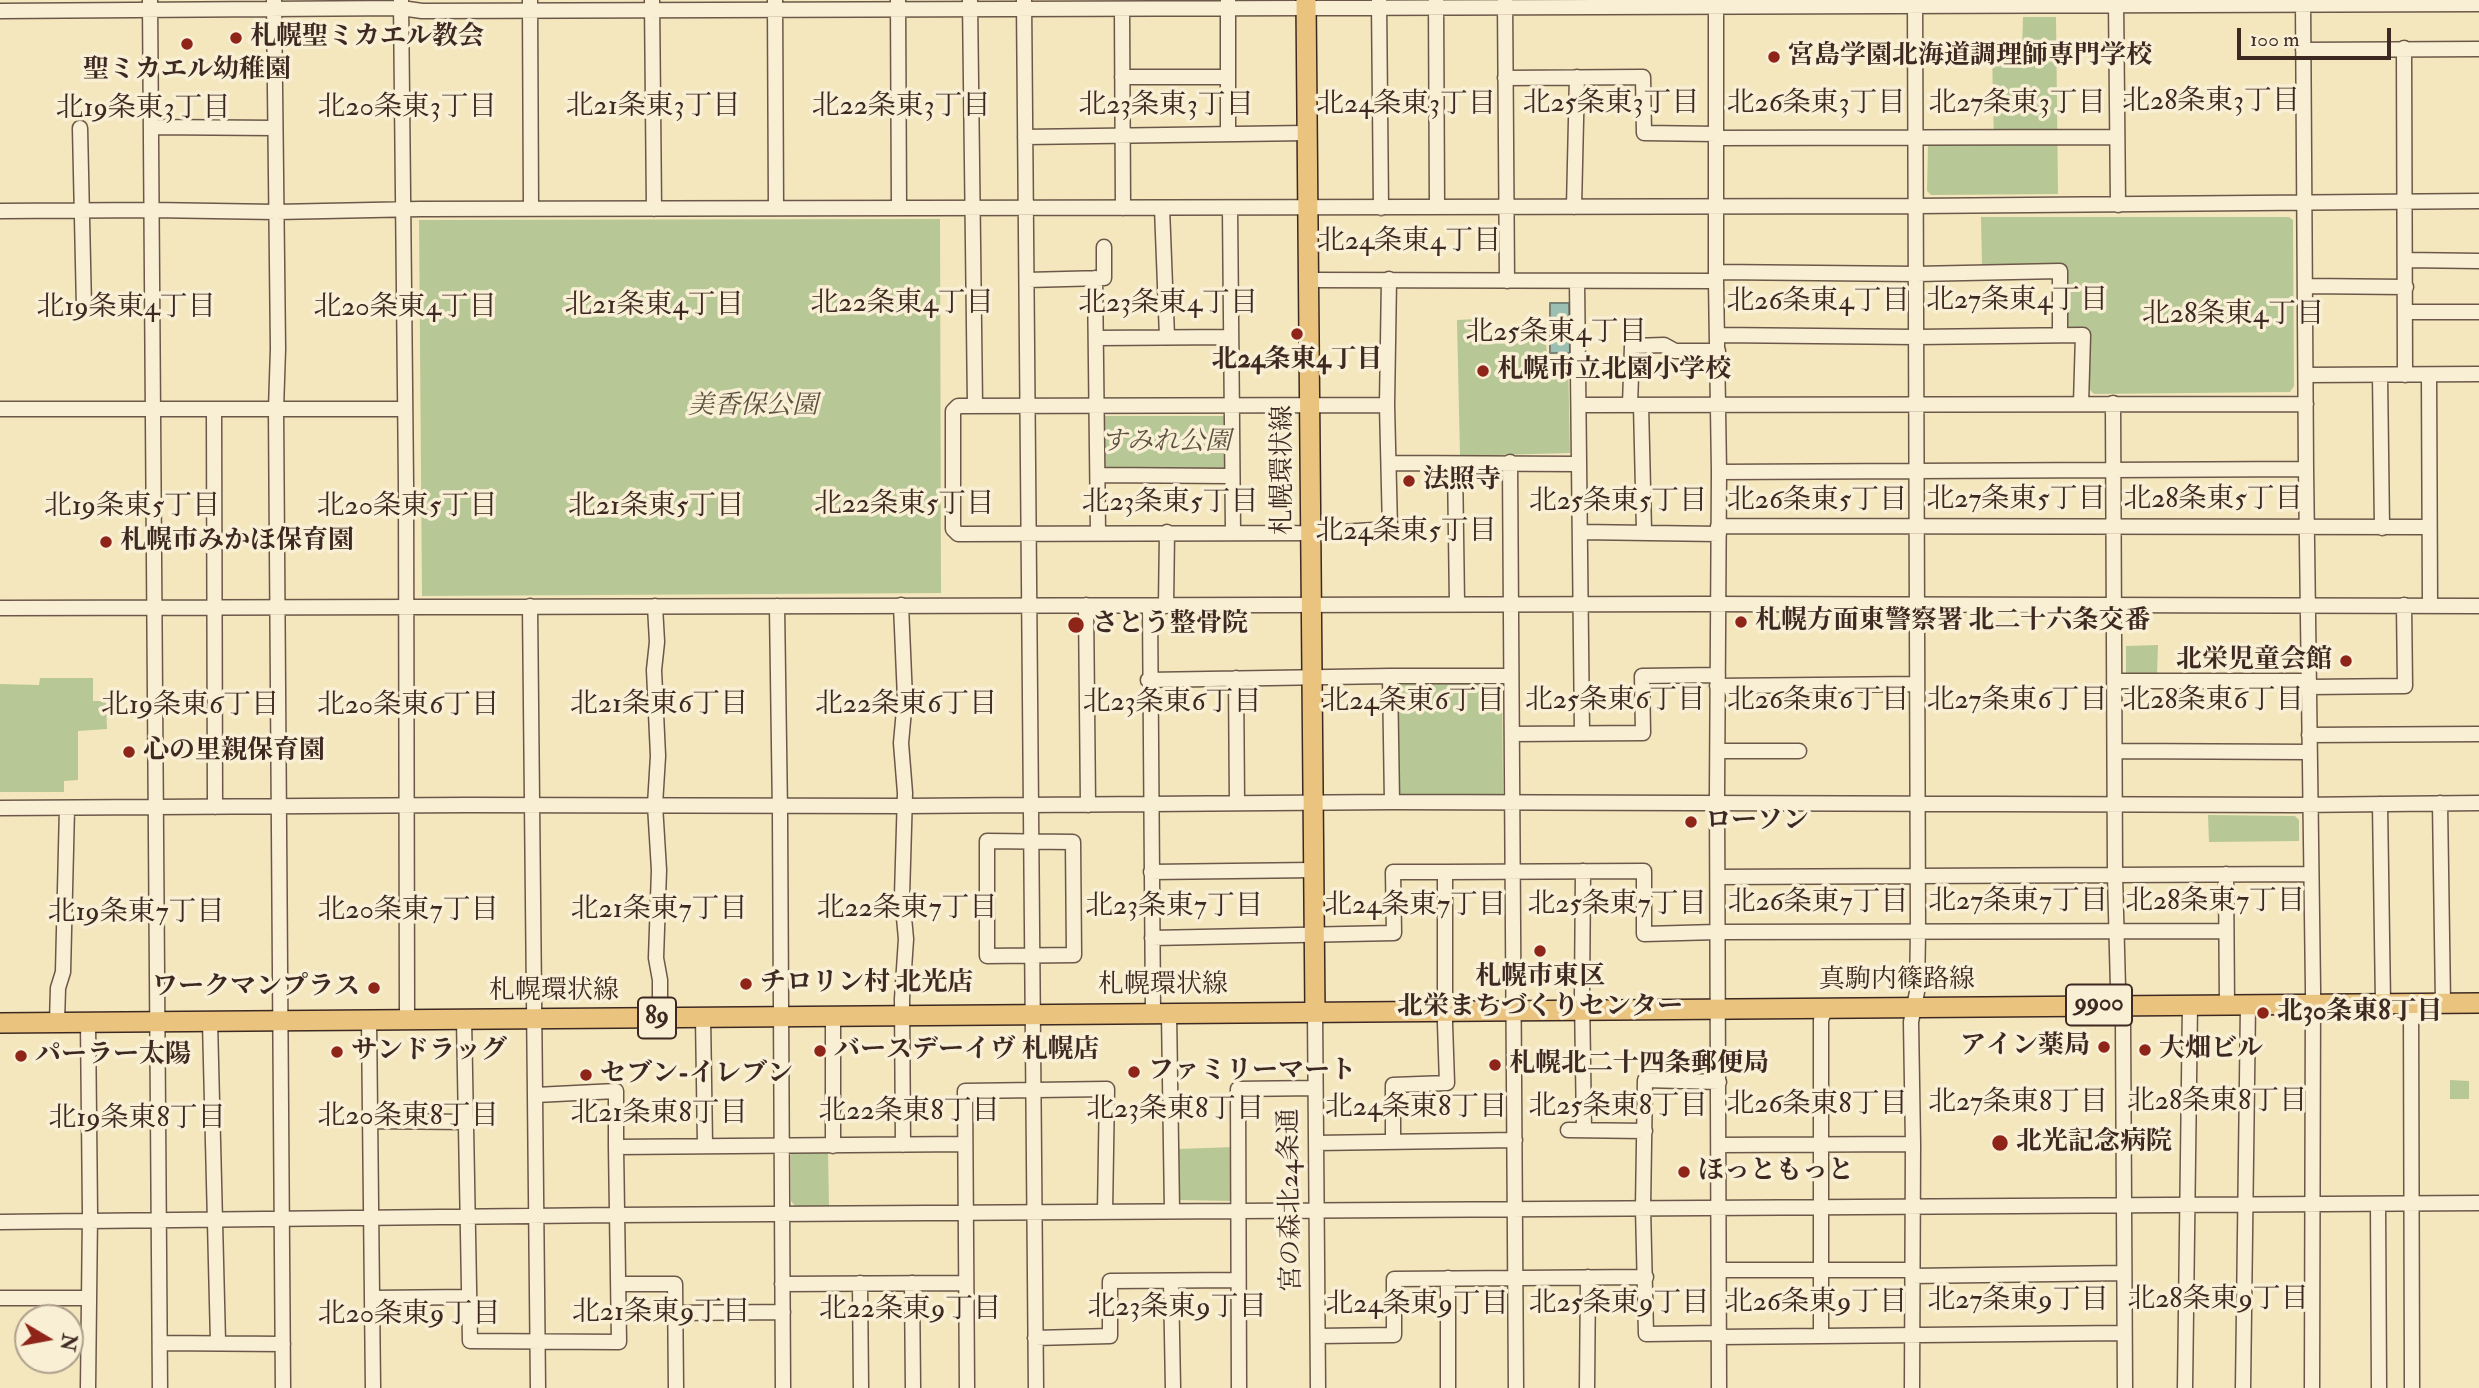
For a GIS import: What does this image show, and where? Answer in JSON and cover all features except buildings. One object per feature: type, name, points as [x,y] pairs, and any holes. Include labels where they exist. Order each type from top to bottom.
[{"type":"main road","name":"札幌環状線","points":[[0,1023],[1315,1012],[1306,4]]},
{"type":"main road","name":"真駒内篠路線","points":[[1315,1012],[2479,1003]]},
{"type":"street","points":[[0,11],[151,5],[401,4],[422,11],[530,5],[775,4],[1091,4],[1122,9],[1228,4],[2450,1],[2479,4]]},
{"type":"street","points":[[2116,2],[2118,205]]},
{"type":"street","points":[[2303,2],[2312,1005],[2312,1388]]},
{"type":"street","points":[[1716,3],[1719,1388]]},
{"type":"street","points":[[1912,1388],[1911,1022],[1917,992],[1918,931],[1915,3]]},
{"type":"street","points":[[401,4],[406,483],[407,1020]]},
{"type":"street","points":[[775,4],[776,208]]},
{"type":"street","points":[[1228,4],[1228,134]]},
{"type":"street","points":[[1379,4],[1381,208]]},
{"type":"street","points":[[1436,4],[1437,207]]},
{"type":"street","points":[[1505,4],[1507,281]]},
{"type":"street","points":[[151,5],[160,1388]]},
{"type":"street","points":[[274,5],[283,1388]]},
{"type":"street","points":[[530,5],[531,209]]},
{"type":"street","points":[[652,5],[654,209]]},
{"type":"street","points":[[898,5],[899,208]]},
{"type":"street","points":[[970,5],[975,405]]},
{"type":"street","points":[[1024,5],[1036,1388]]},
{"type":"street","points":[[1122,9],[1123,208]]},
{"type":"street","points":[[2404,48],[2405,375]]},
{"type":"street","points":[[2303,50],[2479,49]]},
{"type":"street","points":[[1122,77],[1228,77]]},
{"type":"street","points":[[1574,207],[1577,77]]},
{"type":"street","points":[[1505,78],[1643,77],[1644,133],[1915,138],[2117,137]]},
{"type":"street","points":[[152,127],[275,128]]},
{"type":"street","points":[[80,128],[84,308]]},
{"type":"street","points":[[1025,137],[1307,133]]},
{"type":"street","points":[[0,211],[1916,206],[2479,201]]},
{"type":"street","points":[[1162,208],[1167,337]]},
{"type":"street","points":[[1230,208],[1233,532]]},
{"type":"street","points":[[1027,280],[1104,278],[1104,247]]},
{"type":"street","points":[[2406,260],[2479,261]]},
{"type":"street","points":[[1308,280],[1577,281],[2060,271],[2060,334]]},
{"type":"street","points":[[1096,278],[1098,533]]},
{"type":"street","points":[[1387,405],[958,406],[953,411],[953,529],[958,534],[1311,533],[1390,529],[1387,405],[1389,279]]},
{"type":"street","points":[[1577,281],[1582,733]]},
{"type":"street","points":[[2306,286],[2406,287]]},
{"type":"street","points":[[2406,312],[2479,312]]},
{"type":"street","points":[[1718,335],[2083,335],[2081,404]]},
{"type":"street","points":[[1096,338],[1231,337]]},
{"type":"street","points":[[1644,531],[1632,346],[1664,345],[1675,351],[1718,351]]},
{"type":"street","points":[[2306,375],[2479,374]]},
{"type":"street","points":[[2380,375],[2382,528]]},
{"type":"street","points":[[2429,375],[2430,605]]},
{"type":"street","points":[[2113,403],[2115,875],[2118,988],[2121,1005],[2125,1388]]},
{"type":"street","points":[[1579,405],[2305,404]]},
{"type":"street","points":[[214,409],[215,807]]},
{"type":"street","points":[[0,410],[404,409]]},
{"type":"street","points":[[1510,462],[1516,1388]]},
{"type":"street","points":[[1390,463],[1578,464]]},
{"type":"street","points":[[1455,464],[1457,604]]},
{"type":"street","points":[[1719,471],[2306,470]]},
{"type":"street","points":[[1098,475],[1232,475]]},
{"type":"street","points":[[1580,532],[2428,527]]},
{"type":"street","points":[[1166,606],[1167,532]]},
{"type":"street","points":[[0,608],[1457,604],[2479,606]]},
{"type":"street","points":[[901,605],[905,699],[901,743],[905,806],[901,862],[906,939],[903,1144]]},
{"type":"street","points":[[1086,605],[1088,805]]},
{"type":"street","points":[[2115,681],[2405,686],[2404,605]]},
{"type":"street","points":[[530,606],[538,1388]]},
{"type":"street","points":[[655,606],[657,642],[654,670],[658,755],[654,805],[659,870],[656,958],[660,1017]]},
{"type":"street","points":[[777,606],[783,1388]]},
{"type":"street","points":[[1150,606],[1152,937],[1161,1013],[1172,1211]]},
{"type":"street","points":[[1149,680],[1511,676]]},
{"type":"street","points":[[1512,734],[1643,733],[1642,676],[1917,684]]},
{"type":"street","points":[[1390,677],[1392,802]]},
{"type":"street","points":[[1236,678],[1237,803]]},
{"type":"street","points":[[2309,736],[2479,734]]},
{"type":"street","points":[[1718,751],[1798,751]]},
{"type":"street","points":[[2115,751],[2309,752]]},
{"type":"street","points":[[0,808],[1392,802],[2479,803]]},
{"type":"street","points":[[2440,803],[2442,1003]]},
{"type":"street","points":[[2380,804],[2383,1003]]},
{"type":"street","points":[[57,1022],[58,988],[63,972],[67,807]]},
{"type":"street","points":[[987,841],[1073,842],[1074,955],[1033,956],[987,956],[987,841]]},
{"type":"street","points":[[1151,872],[1314,870]]},
{"type":"street","points":[[1583,871],[1584,1130]]},
{"type":"street","points":[[1152,937],[1394,933],[1393,872],[1644,871],[1644,934],[2226,931]]},
{"type":"street","points":[[1393,1140],[1393,1085],[1447,1083],[1445,872]]},
{"type":"street","points":[[2226,874],[2227,1005]]},
{"type":"street","points":[[1718,877],[2311,874]]},
{"type":"street","points":[[2411,1003],[2412,1388]]},
{"type":"street","points":[[2185,1388],[2190,1004]]},
{"type":"street","points":[[2243,1388],[2248,1005]]},
{"type":"street","points":[[1821,1335],[1821,1020],[1826,1007]]},
{"type":"street","name":"宮の森北24条通","points":[[1315,1012],[1318,1388]]},
{"type":"street","points":[[833,1016],[833,1146]]},
{"type":"street","points":[[703,1017],[705,1145]]},
{"type":"street","points":[[464,1019],[470,1341],[619,1342],[616,1091],[536,1095]]},
{"type":"street","points":[[369,1020],[373,1388]]},
{"type":"street","points":[[210,1021],[218,1342]]},
{"type":"street","points":[[88,1023],[88,1388]]},
{"type":"street","points":[[1719,1082],[1645,1080],[1643,1208],[1646,1334],[2124,1333]]},
{"type":"street","points":[[1239,1388],[1238,1089],[1315,1088]]},
{"type":"street","points":[[967,1388],[965,1091],[1107,1089],[1105,1212]]},
{"type":"street","points":[[370,1121],[467,1122]]},
{"type":"street","points":[[1568,1130],[1646,1131]]},
{"type":"street","points":[[1316,1143],[1515,1140]]},
{"type":"street","points":[[616,1147],[965,1144]]},
{"type":"street","points":[[1718,1145],[1913,1144]]},
{"type":"street","points":[[0,1222],[617,1215],[2479,1203]]},
{"type":"street","points":[[2378,1204],[2379,1388]]},
{"type":"street","points":[[1720,1270],[2124,1273]]},
{"type":"street","points":[[1587,1388],[1588,1276]]},
{"type":"street","points":[[1318,1336],[1394,1335],[1394,1279],[1646,1277]]},
{"type":"street","points":[[1448,1278],[1448,1388]]},
{"type":"street","points":[[1035,1338],[1110,1336],[1110,1281],[1237,1280]]},
{"type":"street","points":[[1171,1282],[1173,1388]]},
{"type":"street","points":[[618,1284],[675,1283],[676,1388]]},
{"type":"street","points":[[860,1283],[861,1388]]},
{"type":"street","points":[[912,1283],[913,1388]]},
{"type":"street","points":[[782,1284],[966,1283]]},
{"type":"street","points":[[373,1298],[469,1297]]},
{"type":"street","points":[[0,1298],[89,1298]]},
{"type":"street","points":[[676,1313],[783,1312]]},
{"type":"street","points":[[160,1343],[283,1344]]},
{"type":"green space","points":[[2023,17],[2056,17],[2058,194],[1931,195],[1927,191],[1928,144],[1994,144],[1992,53],[2022,53]]},
{"type":"green space","points":[[1981,217],[2289,217],[2293,220],[2294,386],[2290,392],[2094,394],[2090,390],[2090,332],[2069,332],[2065,327],[2066,266],[1982,265]]},
{"type":"green space","name":"美香保公園","points":[[940,219],[941,593],[422,596],[419,220]]},
{"type":"green space","points":[[1476,319],[1476,342],[1546,341],[1547,359],[1568,359],[1570,453],[1460,456],[1457,320]]},
{"type":"green space","name":"すみれ公園","points":[[1104,416],[1227,416],[1225,468],[1106,470],[1103,467]]},
{"type":"green space","points":[[2158,645],[2157,675],[2126,675],[2126,646]]},
{"type":"green space","points":[[40,678],[93,678],[93,701],[106,701],[107,729],[78,731],[78,780],[64,781],[64,792],[0,792],[0,684],[39,685]]},
{"type":"green space","points":[[1394,680],[1502,680],[1503,795],[1401,795],[1394,789]]},
{"type":"green space","points":[[2208,815],[2295,816],[2299,820],[2299,841],[2209,842]]},
{"type":"green space","points":[[2450,1080],[2469,1081],[2469,1099],[2450,1099]]},
{"type":"green space","points":[[1235,1147],[1233,1201],[1177,1200],[1177,1149]]},
{"type":"green space","points":[[791,1149],[828,1149],[829,1206],[796,1207],[791,1201]]},
{"type":"water","points":[[1550,303],[1569,303],[1570,353],[1550,353]]},
{"type":"place","name":"札幌聖ミカエル教会","points":[[236,38]]},
{"type":"place","name":"聖ミカエル幼稚園","points":[[187,44]]},
{"type":"place","name":"宮島学園北海道調理師専門学校","points":[[1774,57]]},
{"type":"place","name":"北24条東4丁目","points":[[1297,334]]},
{"type":"place","name":"札幌市立北園小学校","points":[[1483,371]]},
{"type":"place","name":"法照寺","points":[[1409,481]]},
{"type":"place","name":"札幌市みかほ保育園","points":[[106,542]]},
{"type":"place","name":"札幌方面東警察署 北二十六条交番","points":[[1741,622]]},
{"type":"place","name":"さとう整骨院","points":[[1076,625]]},
{"type":"place","name":"北栄児童会館","points":[[2346,661]]},
{"type":"place","name":"心の里親保育園","points":[[129,752]]},
{"type":"place","name":"ローソン","points":[[1691,822]]},
{"type":"place","name":"札幌市東区 北栄まちづくりセンター","points":[[1540,951]]},
{"type":"place","name":"チロリン村 北光店","points":[[746,984]]},
{"type":"place","name":"ワークマンプラス","points":[[374,988]]},
{"type":"place","name":"北30条東8丁目","points":[[2263,1013]]},
{"type":"place","name":"アイン薬局","points":[[2104,1047]]},
{"type":"place","name":"大畑ビル","points":[[2145,1050]]},
{"type":"place","name":"バースデーイヴ 札幌店","points":[[820,1051]]},
{"type":"place","name":"サンドラッグ","points":[[337,1052]]},
{"type":"place","name":"パーラー太陽","points":[[21,1056]]},
{"type":"place","name":"札幌北二十四条郵便局","points":[[1495,1065]]},
{"type":"place","name":"ファミリーマート","points":[[1134,1072]]},
{"type":"place","name":"セブン-イレブン","points":[[586,1075]]},
{"type":"place","name":"北光記念病院","points":[[2000,1143]]},
{"type":"place","name":"ほっともっと","points":[[1684,1172]]},
{"type":"district","name":"北28条東3丁目","points":[[2211,103]]},
{"type":"district","name":"北25条東3丁目","points":[[1611,105]]},
{"type":"district","name":"北26条東3丁目","points":[[1816,105]]},
{"type":"district","name":"北27条東3丁目","points":[[2017,105]]},
{"type":"district","name":"北24条東3丁目","points":[[1406,106]]},
{"type":"district","name":"北23条東3丁目","points":[[1166,107]]},
{"type":"district","name":"北21条東3丁目","points":[[653,108]]},
{"type":"district","name":"北22条東3丁目","points":[[901,108]]},
{"type":"district","name":"北20条東3丁目","points":[[407,109]]},
{"type":"district","name":"北19条東3丁目","points":[[143,110]]},
{"type":"district","name":"北24条東4丁目","points":[[1409,243]]},
{"type":"district","name":"北27条東4丁目","points":[[2017,302]]},
{"type":"district","name":"北26条東4丁目","points":[[1818,303]]},
{"type":"district","name":"北22条東4丁目","points":[[902,305]]},
{"type":"district","name":"北23条東4丁目","points":[[1168,305]]},
{"type":"district","name":"北21条東4丁目","points":[[654,307]]},
{"type":"district","name":"北19条東4丁目","points":[[126,309]]},
{"type":"district","name":"北20条東4丁目","points":[[405,309]]},
{"type":"district","name":"北28条東4丁目","points":[[2233,316]]},
{"type":"district","name":"北25条東4丁目","points":[[1556,334]]},
{"type":"district","name":"北27条東5丁目","points":[[2016,501]]},
{"type":"district","name":"北28条東5丁目","points":[[2213,501]]},
{"type":"district","name":"北26条東5丁目","points":[[1817,502]]},
{"type":"district","name":"北25条東5丁目","points":[[1618,503]]},
{"type":"district","name":"北23条東5丁目","points":[[1170,504]]},
{"type":"district","name":"北22条東5丁目","points":[[904,506]]},
{"type":"district","name":"北19条東5丁目","points":[[132,508]]},
{"type":"district","name":"北20条東5丁目","points":[[407,508]]},
{"type":"district","name":"北21条東5丁目","points":[[656,508]]},
{"type":"district","name":"北24条東5丁目","points":[[1406,533]]},
{"type":"district","name":"北25条東6丁目","points":[[1615,702]]},
{"type":"district","name":"北26条東6丁目","points":[[1818,702]]},
{"type":"district","name":"北27条東6丁目","points":[[2017,702]]},
{"type":"district","name":"北28条東6丁目","points":[[2213,702]]},
{"type":"district","name":"北24条東6丁目","points":[[1413,703]]},
{"type":"district","name":"北23条東6丁目","points":[[1172,704]]},
{"type":"district","name":"北21条東6丁目","points":[[659,706]]},
{"type":"district","name":"北22条東6丁目","points":[[906,706]]},
{"type":"district","name":"北19条東6丁目","points":[[190,707]]},
{"type":"district","name":"北20条東6丁目","points":[[408,707]]},
{"type":"district","name":"北27条東7丁目","points":[[2018,903]]},
{"type":"district","name":"北28条東7丁目","points":[[2215,903]]},
{"type":"district","name":"北26条東7丁目","points":[[1818,904]]},
{"type":"district","name":"北25条東7丁目","points":[[1617,906]]},
{"type":"district","name":"北24条東7丁目","points":[[1415,907]]},
{"type":"district","name":"北23条東7丁目","points":[[1174,908]]},
{"type":"district","name":"北22条東7丁目","points":[[907,910]]},
{"type":"district","name":"北21条東7丁目","points":[[659,911]]},
{"type":"district","name":"北20条東7丁目","points":[[408,912]]},
{"type":"district","name":"北19条東7丁目","points":[[136,914]]},
{"type":"district","name":"北28条東8丁目","points":[[2217,1103]]},
{"type":"district","name":"北27条東8丁目","points":[[2018,1104]]},
{"type":"district","name":"北26条東8丁目","points":[[1817,1106]]},
{"type":"district","name":"北25条東8丁目","points":[[1618,1108]]},
{"type":"district","name":"北24条東8丁目","points":[[1416,1109]]},
{"type":"district","name":"北23条東8丁目","points":[[1175,1111]]},
{"type":"district","name":"北22条東8丁目","points":[[909,1113]]},
{"type":"district","name":"北21条東8丁目","points":[[659,1115]]},
{"type":"district","name":"北20条東8丁目","points":[[408,1118]]},
{"type":"district","name":"北19条東8丁目","points":[[137,1120]]},
{"type":"district","name":"北28条東9丁目","points":[[2218,1301]]},
{"type":"district","name":"北27条東9丁目","points":[[2018,1302]]},
{"type":"district","name":"北26条東9丁目","points":[[1816,1304]]},
{"type":"district","name":"北25条東9丁目","points":[[1619,1305]]},
{"type":"district","name":"北24条東9丁目","points":[[1417,1306]]},
{"type":"district","name":"北23条東9丁目","points":[[1177,1309]]},
{"type":"district","name":"北22条東9丁目","points":[[910,1311]]},
{"type":"district","name":"北21条東9丁目","points":[[661,1314]]},
{"type":"district","name":"北20条東9丁目","points":[[409,1316]]}]
